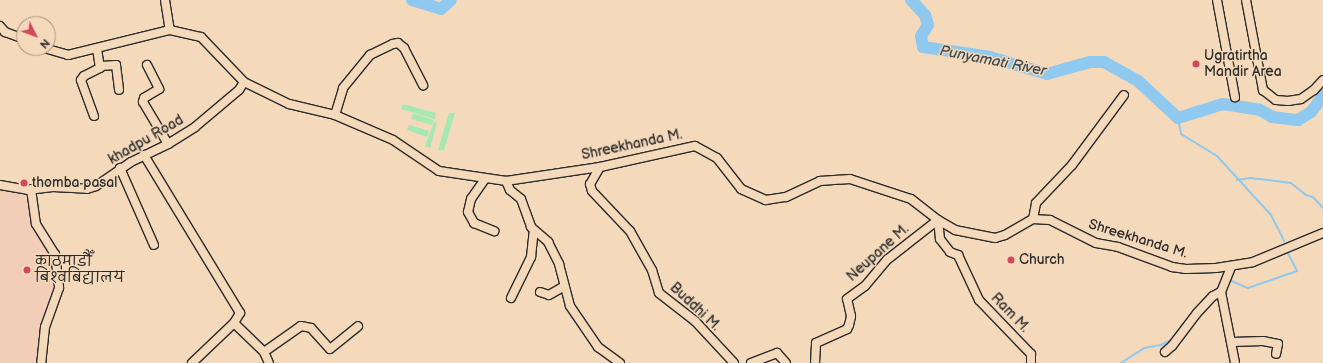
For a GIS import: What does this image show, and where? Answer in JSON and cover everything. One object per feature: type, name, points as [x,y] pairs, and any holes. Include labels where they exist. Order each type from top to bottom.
[{"type":"street","points":[[165,0],[170,30]]},
{"type":"street","points":[[1217,0],[1235,97]]},
{"type":"street","points":[[1246,0],[1263,90],[1276,100],[1288,101],[1301,98],[1314,90],[1323,80]]},
{"type":"street","points":[[0,26],[5,32],[16,36]]},
{"type":"street","points":[[56,52],[68,55],[170,30],[201,37],[244,82]]},
{"type":"street","points":[[336,116],[343,88],[370,55],[393,44],[398,43],[404,48],[423,85]]},
{"type":"street","points":[[94,116],[81,80],[84,76],[98,71],[101,66],[97,49]]},
{"type":"street","points":[[101,66],[116,65],[118,90]]},
{"type":"street","points":[[147,65],[159,89],[144,98],[143,102],[168,144]]},
{"type":"street","name":"Shreekhanda M.","points":[[244,82],[289,104],[336,116],[393,140],[439,171],[484,178],[506,181],[600,167],[695,146],[717,158],[741,189],[766,200],[786,197],[820,181],[850,179],[911,199],[938,220],[955,230],[995,238],[1005,235],[1033,219],[1050,220],[1096,243],[1118,247],[1172,267],[1186,269],[1230,268],[1253,262],[1323,233]]},
{"type":"street","name":"khadpu Road","points":[[0,185],[30,189],[87,189],[96,186],[120,168],[144,154],[168,144],[214,112],[244,82]]},
{"type":"street","points":[[1033,219],[1036,203],[1072,165],[1124,95]]},
{"type":"street","points":[[144,154],[174,207],[238,309],[239,318],[192,363]]},
{"type":"street","name":"Buddhi M.","points":[[600,167],[590,184],[592,191],[630,231],[652,270],[659,293],[694,321],[734,363]]},
{"type":"street","points":[[120,168],[154,246]]},
{"type":"street","points":[[484,178],[471,199],[468,212],[474,223],[494,231]]},
{"type":"street","points":[[506,181],[510,190],[521,199],[534,230],[548,242],[559,264],[563,287],[570,306],[591,338],[620,363]]},
{"type":"street","points":[[30,189],[36,224],[55,254],[60,288],[46,327],[41,363]]},
{"type":"street","name":"Neupane M.","points":[[815,363],[818,354],[816,343],[828,335],[847,329],[849,325],[851,316],[847,299],[865,286],[888,259],[938,220]]},
{"type":"street","name":"Ram M.","points":[[938,220],[940,239],[950,252],[958,255],[979,300],[1031,354],[1031,363]]},
{"type":"street","points":[[511,298],[531,257],[534,230]]},
{"type":"street","points":[[1165,352],[1197,313],[1222,289],[1230,268]]},
{"type":"street","points":[[540,292],[549,295],[563,287]]},
{"type":"street","points":[[1222,289],[1235,363]]},
{"type":"street","points":[[234,323],[264,352],[269,363]]},
{"type":"street","points":[[264,352],[307,325],[330,349],[358,326]]},
{"type":"street","points":[[1232,342],[1262,341],[1278,344],[1276,354]]},
{"type":"street","points":[[751,363],[776,353],[786,363]]},
{"type":"shaded area","name":"काठमाडौँ बिश्वबिद्यालय","points":[[0,188],[28,194],[32,224],[53,253],[57,287],[41,327],[37,363],[0,363]]},
{"type":"green space","points":[[403,104],[436,113],[435,119],[401,109]]},
{"type":"green space","points":[[413,113],[433,120],[432,125],[411,119]]},
{"type":"green space","points":[[449,113],[455,113],[444,150],[438,150]]},
{"type":"green space","points":[[434,122],[437,123],[430,148],[425,146]]},
{"type":"green space","points":[[409,125],[429,131],[427,137],[407,130]]},
{"type":"waterway","name":"Punyamati River","points":[[412,0],[441,9],[451,0]]},
{"type":"waterway","name":"Punyamati River","points":[[911,0],[925,15],[928,25],[921,36],[923,47],[990,57],[1047,74],[1090,62],[1104,62],[1138,81],[1178,118],[1223,104],[1260,110],[1272,117],[1298,120],[1311,112],[1323,96]]},
{"type":"waterway","points":[[1178,118],[1181,134],[1217,156],[1271,215],[1284,241]]},
{"type":"waterway","points":[[1237,180],[1251,178],[1291,183],[1306,195],[1313,197],[1323,208]]},
{"type":"waterway","points":[[1229,280],[1248,288],[1297,271],[1287,251]]},
{"type":"waterway","points":[[1214,292],[1222,283]]},
{"type":"waterway","points":[[1177,333],[1187,319]]},
{"type":"waterway","points":[[1121,363],[1144,348],[1161,345],[1173,339]]},
{"type":"place","name":"Ugratirtha Mandir Area","points":[[1196,64]]},
{"type":"place","name":"thomba pasal","points":[[24,183]]},
{"type":"place","name":"Church","points":[[1011,260]]},
{"type":"place","name":"काठमाडौँ बिश्वबिद्यालय","points":[[27,270]]}]
